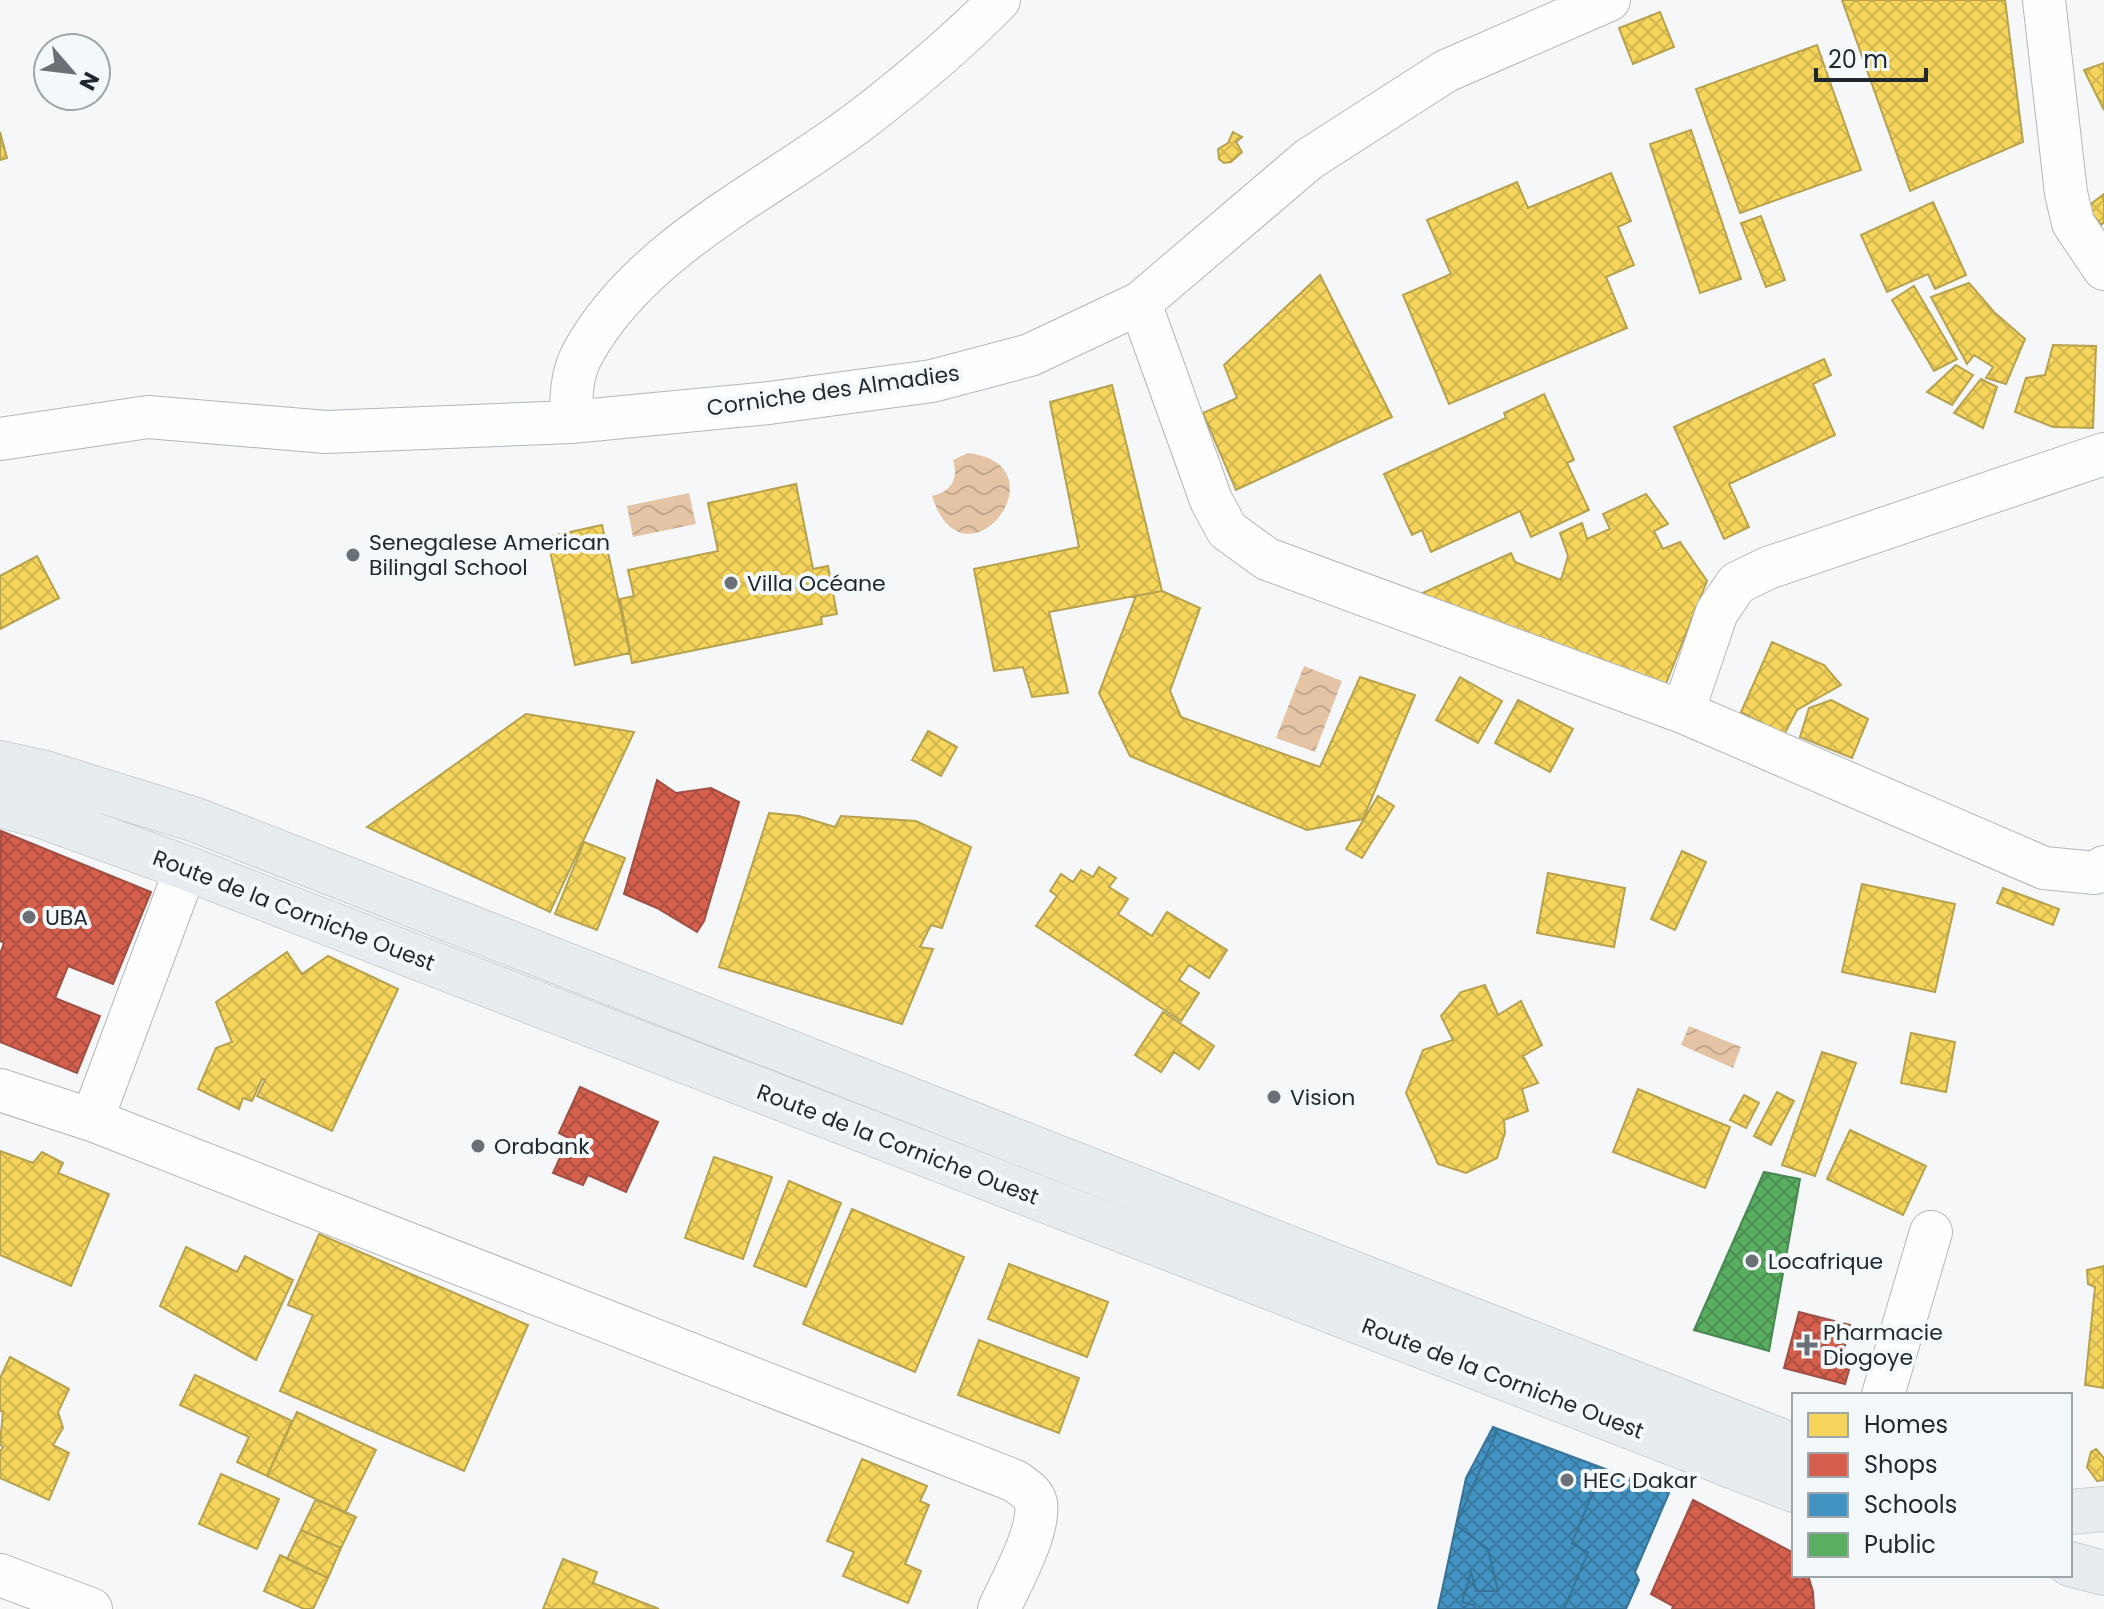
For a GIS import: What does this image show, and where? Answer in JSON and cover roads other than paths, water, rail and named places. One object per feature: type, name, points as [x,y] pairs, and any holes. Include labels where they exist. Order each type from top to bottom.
[{"type":"highway","name":"Route de la Corniche Ouest","points":[[0,763],[45,773],[196,820],[1792,1445]]},
{"type":"highway","name":"Route de la Corniche Ouest","points":[[0,805],[42,816],[186,868],[1792,1489]]},
{"type":"highway","points":[[2072,1512],[2104,1509]]},
{"type":"highway","points":[[2072,1565],[2104,1573]]},
{"type":"street","points":[[571,422],[572,383],[583,352],[614,308],[663,257],[862,120],[999,0]]},
{"type":"street","name":"Corniche des Almadies","points":[[0,439],[148,417],[326,432],[571,422],[769,403],[932,381],[1030,355],[1140,303],[1309,159],[1446,71],[1609,0]]},
{"type":"street","points":[[2044,0],[2066,193],[2073,223],[2104,269]]},
{"type":"street","points":[[1140,303],[1211,500],[1227,530],[1267,559],[1683,712],[2044,868],[2095,873],[2104,867]]},
{"type":"street","points":[[1683,712],[1717,612],[1737,583],[1768,568],[2104,454]]},
{"type":"street","points":[[92,1120],[186,868]]},
{"type":"street","points":[[0,1090],[92,1120],[1015,1481],[1029,1491],[1036,1502],[1033,1530],[999,1609]]},
{"type":"street","points":[[1884,1393],[1931,1232]]},
{"type":"street","points":[[0,1575],[91,1609]]},
{"type":"water","points":[[968,453],[996,462],[1009,479],[1009,499],[999,517],[984,530],[965,534],[947,524],[932,496],[949,488],[955,473],[953,460]]},
{"type":"water","points":[[689,493],[696,524],[633,537],[627,506]]},
{"type":"water","points":[[1304,666],[1342,681],[1315,752],[1276,738]]},
{"type":"water","points":[[1689,1026],[1741,1047],[1733,1068],[1681,1045]]},
{"type":"place","name":"Senegalese American Bilingal School","points":[[353,555]]},
{"type":"place","name":"Villa Océane","points":[[731,583]]},
{"type":"place","name":"UBA","points":[[29,917]]},
{"type":"place","name":"Vision","points":[[1274,1097]]},
{"type":"place","name":"Orabank","points":[[478,1146]]},
{"type":"place","name":"Locafrique","points":[[1752,1261]]},
{"type":"place","name":"Pharmacie Diogoye","points":[[1807,1345]]},
{"type":"place","name":"HEC Dakar","points":[[1567,1480]]}]
